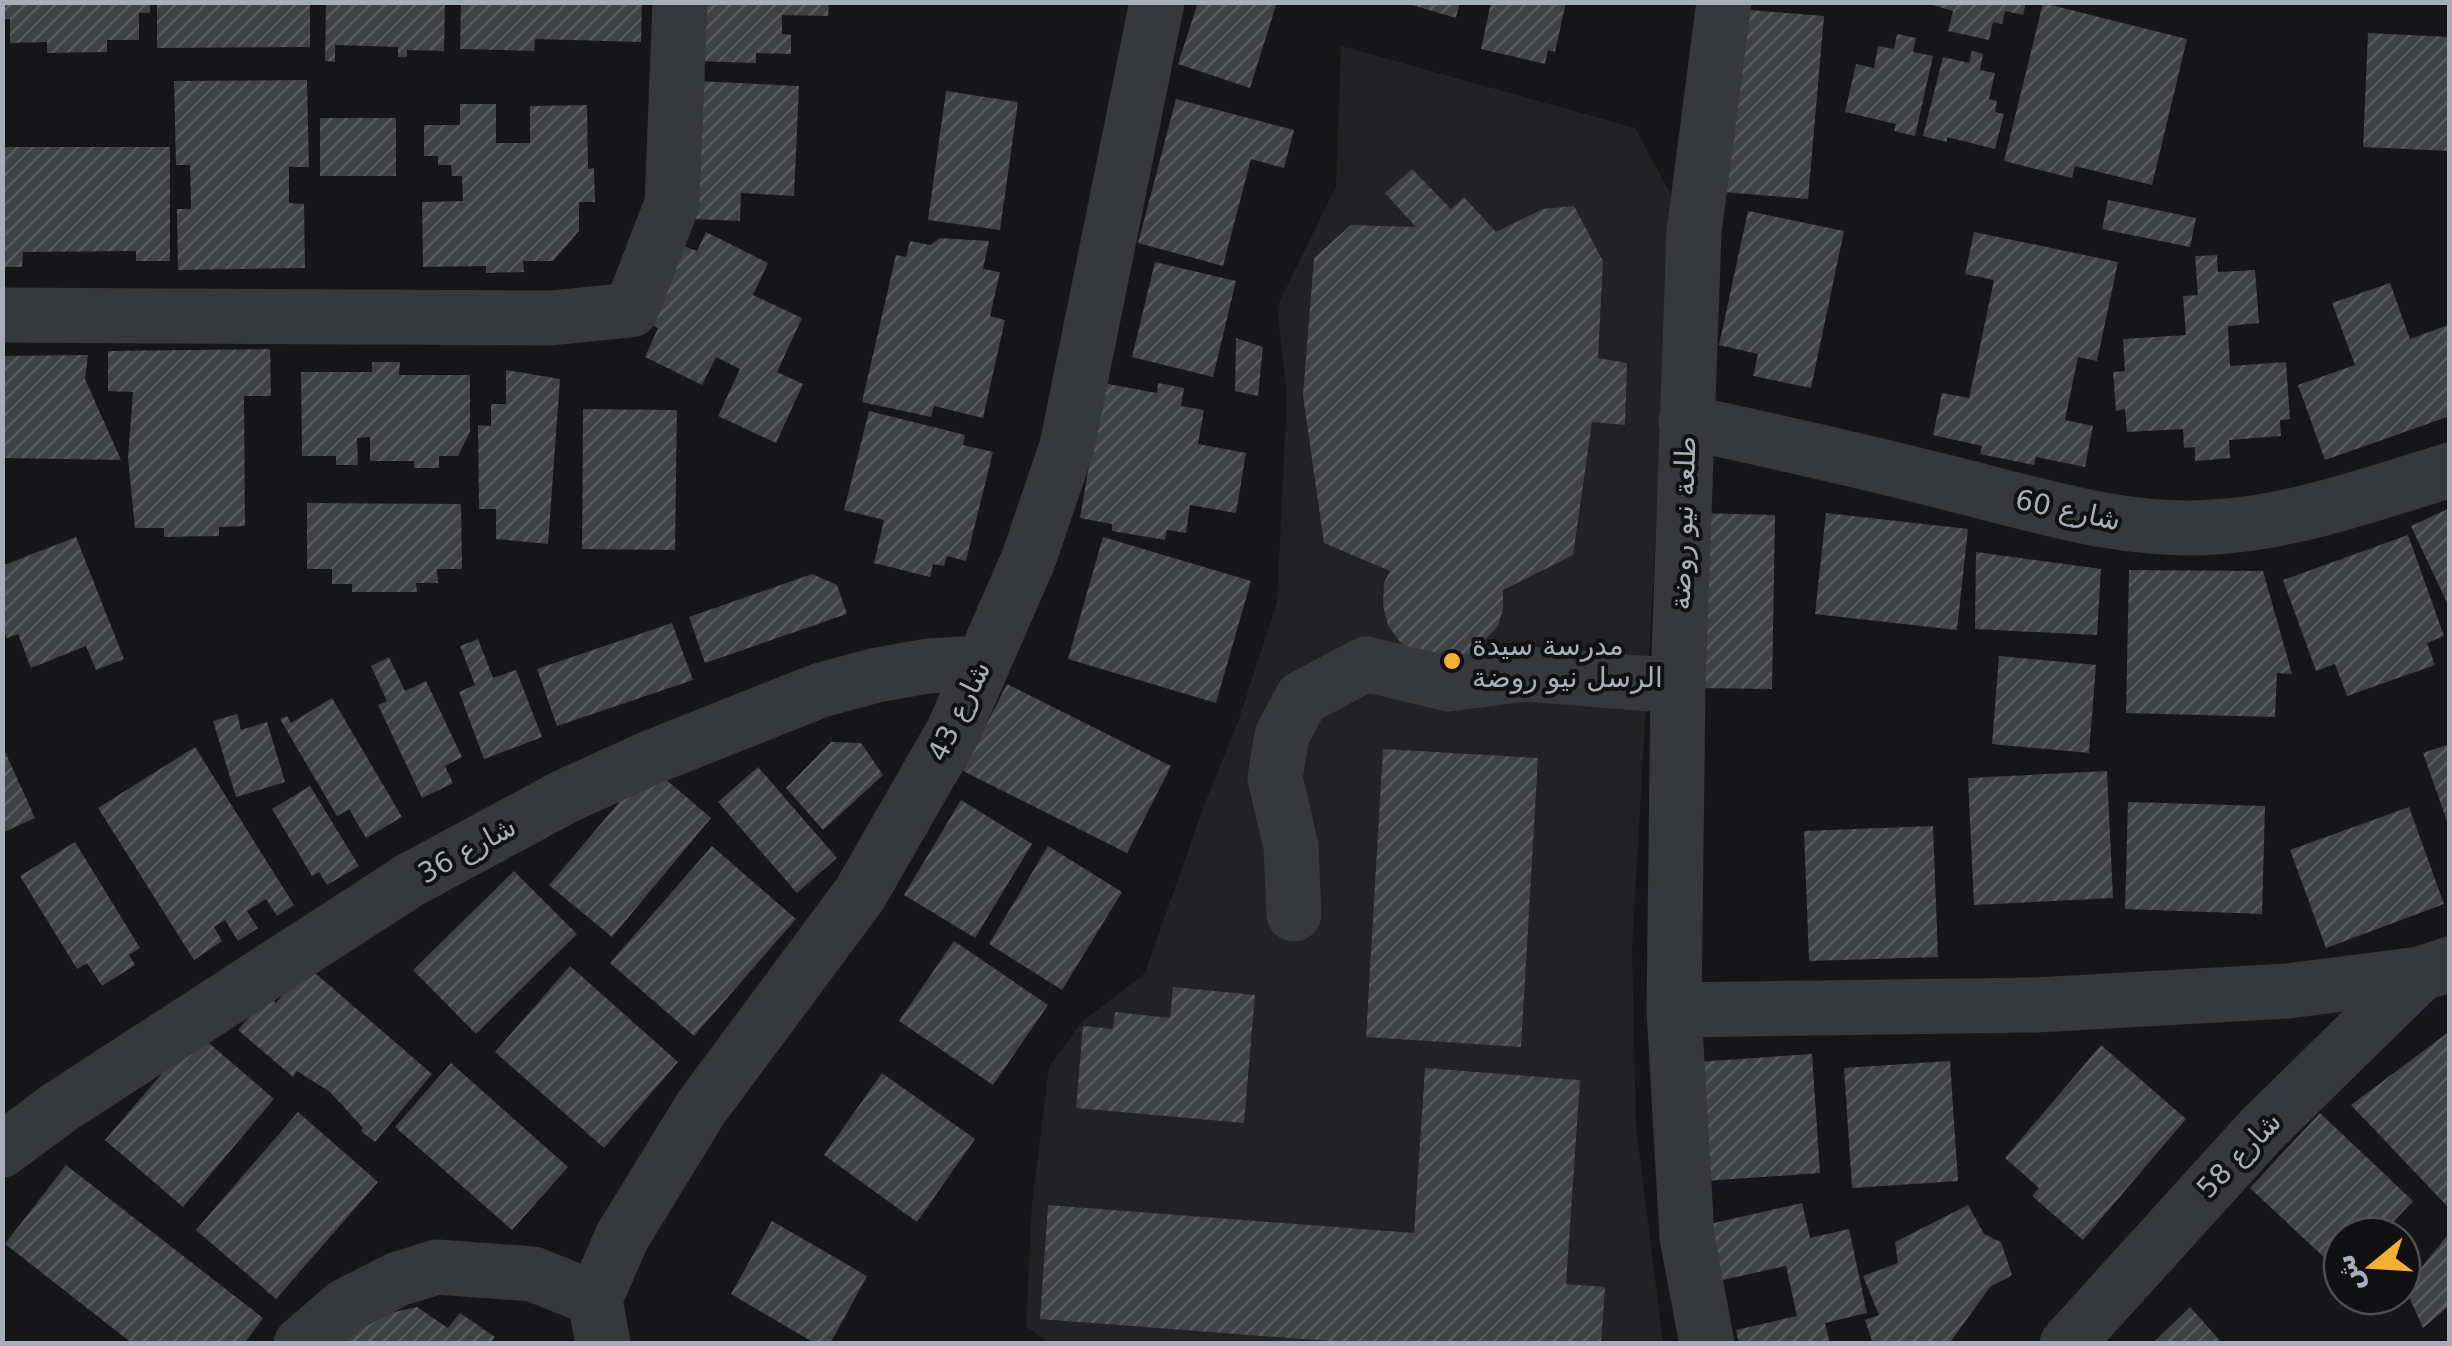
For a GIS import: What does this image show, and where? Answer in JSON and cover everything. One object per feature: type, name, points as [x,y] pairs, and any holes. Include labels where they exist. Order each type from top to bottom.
[{"type":"street","points":[[2,315],[551,318],[632,310],[672,204],[680,2]]},
{"type":"street","name":"شارع 43","points":[[600,1321],[622,1237],[701,1108],[860,894],[953,732],[1029,558],[1067,446],[1157,2]]},
{"type":"street","name":"طلعة نيو روضة","points":[[1706,1344],[1687,1237],[1674,1010],[1678,686],[1694,232],[1724,2]]},
{"type":"street","name":"شارع 60","points":[[1686,422],[2068,513],[2144,526],[2210,528],[2284,520],[2450,470]]},
{"type":"street","name":"شارع 36","points":[[2,1150],[60,1107],[410,880],[566,796],[820,690],[877,674],[982,663]]},
{"type":"street","points":[[1294,914],[1291,846],[1275,778],[1282,735],[1302,698],[1366,664],[1448,684],[1527,674],[1678,686]]},
{"type":"street","points":[[1674,1010],[2036,1005],[2288,991],[2435,969]]},
{"type":"street","name":"شارع 58","points":[[2066,1344],[2261,1130],[2435,969]]},
{"type":"street","points":[[301,1344],[346,1306],[398,1279],[437,1267],[533,1274],[600,1321]]},
{"type":"shaded area","name":"مدرسة سيدة الرسل نيو روضة","points":[[1341,46],[1635,128],[1675,202],[1632,948],[1636,1126],[1663,1343],[1050,1344],[1026,1326],[1032,1204],[1049,1067],[1081,1023],[1145,973],[1239,719],[1277,603],[1287,395],[1277,307],[1336,186]]},
{"type":"building","points":[[2,2],[150,2],[150,13],[139,13],[139,40],[107,40],[107,52],[47,53],[47,42],[10,43],[10,19],[2,20]]},
{"type":"building","points":[[157,2],[310,2],[310,47],[157,48]]},
{"type":"building","points":[[326,2],[445,2],[444,51],[407,50],[407,57],[398,57],[398,47],[335,45],[335,62],[325,61]]},
{"type":"building","points":[[461,2],[642,2],[641,42],[535,39],[534,51],[460,49]]},
{"type":"building","points":[[695,2],[829,2],[828,16],[782,15],[782,34],[791,35],[791,54],[756,53],[756,63],[693,61]]},
{"type":"building","points":[[1198,2],[1277,2],[1250,88],[1178,64]]},
{"type":"building","points":[[1402,2],[1460,2],[1456,18]]},
{"type":"building","points":[[1491,2],[1566,2],[1555,52],[1548,50],[1545,64],[1481,49]]},
{"type":"building","points":[[1922,2],[2026,2],[2023,15],[2005,11],[2002,24],[1993,22],[1989,40],[1948,31],[1953,11]]},
{"type":"building","points":[[2043,3],[2187,39],[2152,185],[2075,166],[2072,178],[2004,161]]},
{"type":"building","points":[[1738,9],[1824,16],[1808,199],[1723,192]]},
{"type":"building","points":[[2368,33],[2450,37],[2450,151],[2363,147]]},
{"type":"building","points":[[1897,34],[1916,38],[1913,52],[1933,56],[1915,136],[1894,131],[1896,124],[1845,112],[1856,64],[1874,68],[1878,46],[1894,49]]},
{"type":"building","points":[[1972,51],[1983,54],[1980,70],[1995,73],[1989,99],[1997,101],[1995,112],[2004,114],[1995,149],[1947,137],[1947,142],[1923,136],[1943,57],[1969,63]]},
{"type":"building","points":[[307,80],[309,167],[289,167],[289,203],[304,204],[305,268],[178,270],[177,209],[191,209],[190,165],[176,165],[174,81]]},
{"type":"building","points":[[699,81],[799,86],[794,196],[741,193],[740,221],[693,219]]},
{"type":"building","points":[[946,91],[1018,102],[1000,230],[928,220]]},
{"type":"building","points":[[1176,99],[1294,130],[1284,168],[1251,159],[1223,266],[1138,243]]},
{"type":"building","points":[[460,104],[496,104],[496,143],[530,143],[530,106],[587,105],[588,169],[594,168],[595,202],[579,202],[579,231],[553,261],[523,261],[524,272],[486,273],[486,266],[423,267],[422,202],[463,201],[462,176],[452,176],[451,165],[438,165],[438,156],[424,156],[424,125],[460,125]]},
{"type":"building","points":[[320,118],[396,118],[396,176],[320,176]]},
{"type":"building","points":[[2,147],[170,147],[170,261],[136,261],[136,251],[23,252],[22,267],[2,267]]},
{"type":"building","points":[[1412,169],[1451,209],[1464,197],[1496,232],[1543,209],[1574,206],[1603,261],[1598,358],[1627,363],[1625,425],[1592,422],[1573,555],[1503,590],[1498,626],[1473,653],[1456,659],[1417,655],[1400,642],[1388,625],[1383,605],[1384,583],[1390,571],[1324,543],[1303,396],[1314,258],[1351,225],[1416,227],[1385,193]]},
{"type":"building","points":[[2108,200],[2196,218],[2190,247],[2102,229]]},
{"type":"building","points":[[1748,211],[1844,231],[1811,388],[1753,376],[1758,354],[1719,345]]},
{"type":"building","points":[[706,232],[768,263],[753,295],[802,318],[777,372],[803,384],[776,443],[718,416],[740,369],[716,357],[702,385],[645,357],[658,328],[648,323],[684,246],[697,251]]},
{"type":"building","points":[[1974,232],[2118,262],[2097,361],[2078,357],[2065,420],[2093,426],[2085,467],[2036,457],[2034,465],[1980,454],[1982,446],[1933,435],[1942,393],[1969,398],[1994,280],[1965,274]]},
{"type":"building","points":[[940,238],[989,241],[983,269],[1000,272],[990,316],[1005,320],[983,418],[934,406],[931,417],[862,402],[896,255],[906,257],[910,241],[930,245]]},
{"type":"building","points":[[2217,255],[2218,272],[2255,270],[2259,323],[2228,326],[2230,366],[2286,362],[2290,419],[2280,420],[2281,436],[2229,440],[2230,458],[2195,461],[2195,447],[2184,448],[2183,429],[2127,432],[2125,409],[2116,411],[2113,372],[2125,371],[2123,339],[2186,335],[2183,296],[2198,295],[2195,256]]},
{"type":"building","points":[[1155,262],[1236,281],[1213,377],[1132,357]]},
{"type":"building","points":[[2390,283],[2410,339],[2448,325],[2450,416],[2325,460],[2298,385],[2355,365],[2332,303]]},
{"type":"building","points":[[1236,338],[1263,347],[1258,396],[1235,391]]},
{"type":"building","points":[[270,349],[271,396],[244,396],[245,526],[219,527],[219,536],[164,537],[164,528],[135,528],[128,458],[133,392],[108,391],[108,351]]},
{"type":"building","points":[[88,355],[85,379],[121,460],[2,458],[2,356]]},
{"type":"building","points":[[372,362],[400,362],[399,375],[470,375],[470,432],[458,456],[439,456],[439,468],[414,468],[414,461],[370,461],[370,437],[357,438],[358,465],[336,465],[336,456],[302,456],[301,372],[372,372]]},
{"type":"building","points":[[506,370],[560,379],[548,544],[496,539],[496,509],[479,509],[478,425],[491,426],[491,404],[506,404]]},
{"type":"building","points":[[1103,383],[1157,393],[1158,383],[1184,388],[1181,406],[1204,410],[1198,444],[1246,453],[1236,513],[1190,505],[1186,533],[1167,530],[1165,540],[1112,531],[1112,524],[1080,518]]},
{"type":"building","points":[[583,409],[677,410],[675,550],[582,549]]},
{"type":"building","points":[[869,411],[965,435],[963,445],[993,452],[966,561],[947,556],[944,566],[933,564],[930,577],[874,563],[884,520],[844,510]]},
{"type":"building","points":[[307,503],[461,504],[462,569],[437,569],[438,583],[416,583],[417,592],[352,592],[352,584],[332,584],[332,569],[307,569]]},
{"type":"building","points":[[2450,508],[2450,609],[2411,526]]},
{"type":"building","points":[[1698,513],[1775,515],[1772,689],[1694,688]]},
{"type":"building","points":[[1826,513],[1968,529],[1957,630],[1815,614]]},
{"type":"building","points":[[2408,535],[2444,636],[2427,643],[2435,665],[2347,696],[2335,664],[2316,671],[2283,580]]},
{"type":"building","points":[[76,537],[124,659],[96,670],[86,646],[31,668],[18,634],[7,638],[2,627],[2,566]]},
{"type":"building","points":[[1103,537],[1251,581],[1216,703],[1068,659]]},
{"type":"building","points":[[1976,552],[2101,569],[2097,635],[1975,629]]},
{"type":"building","points":[[2129,570],[2263,571],[2292,674],[2277,673],[2275,717],[2126,713]]},
{"type":"building","points":[[812,574],[837,585],[847,614],[705,663],[689,617]]},
{"type":"building","points":[[672,623],[693,680],[557,726],[537,669]]},
{"type":"building","points":[[478,639],[493,678],[516,670],[542,737],[484,759],[459,692],[475,685],[460,646]]},
{"type":"building","points":[[1999,656],[2096,665],[2089,753],[1992,744]]},
{"type":"building","points":[[389,657],[405,691],[426,681],[462,757],[445,766],[453,783],[422,798],[378,705],[387,701],[371,666]]},
{"type":"building","points":[[1007,684],[1171,766],[1127,853],[963,771]]},
{"type":"building","points":[[332,698],[402,817],[366,838],[349,809],[337,816],[280,719],[287,716],[291,723]]},
{"type":"building","points":[[237,714],[241,730],[267,722],[285,782],[236,797],[213,721]]},
{"type":"building","points":[[831,742],[861,743],[883,775],[823,830],[786,788]]},
{"type":"building","points":[[2450,744],[2450,827],[2449,827],[2423,753]]},
{"type":"building","points":[[2,745],[35,818],[2,833]]},
{"type":"building","points":[[195,747],[294,905],[277,916],[266,899],[247,911],[258,928],[238,941],[225,920],[214,927],[222,941],[194,960],[98,808]]},
{"type":"building","points":[[1383,749],[1538,758],[1521,1047],[1366,1037]]},
{"type":"building","points":[[650,766],[711,818],[612,937],[549,885]]},
{"type":"building","points":[[758,767],[837,858],[797,893],[718,802]]},
{"type":"building","points":[[2107,771],[2113,898],[1974,905],[1968,778]]},
{"type":"building","points":[[310,786],[359,866],[327,885],[319,872],[312,876],[272,809]]},
{"type":"building","points":[[961,800],[1032,844],[975,938],[904,895]]},
{"type":"building","points":[[2128,802],[2265,806],[2262,914],[2125,909]]},
{"type":"building","points":[[2409,807],[2444,904],[2326,948],[2290,850]]},
{"type":"building","points":[[1933,826],[1938,957],[1809,961],[1804,831]]},
{"type":"building","points":[[75,842],[140,948],[129,955],[135,965],[102,986],[87,963],[77,969],[20,876]]},
{"type":"building","points":[[712,846],[796,919],[694,1036],[610,963]]},
{"type":"building","points":[[1048,846],[1122,892],[1062,990],[989,944]]},
{"type":"building","points":[[514,871],[577,934],[476,1034],[413,970]]},
{"type":"building","points":[[954,941],[1048,1005],[993,1085],[899,1021]]},
{"type":"building","points":[[307,966],[432,1074],[375,1142],[361,1131],[363,1128],[330,1092],[297,1071],[293,1077],[238,1030],[267,996],[276,1003]]},
{"type":"building","points":[[570,966],[678,1062],[604,1148],[495,1052]]},
{"type":"building","points":[[1173,987],[1255,995],[1244,1123],[1076,1108],[1083,1026],[1113,1029],[1115,1012],[1170,1018]]},
{"type":"building","points":[[2450,1031],[2450,1203],[2447,1206],[2351,1105]]},
{"type":"building","points":[[197,1033],[274,1099],[183,1207],[105,1140]]},
{"type":"building","points":[[2101,1045],[2186,1119],[2083,1240],[2032,1196],[2039,1188],[2005,1158]]},
{"type":"building","points":[[1812,1054],[1820,1173],[1704,1181],[1696,1062]]},
{"type":"building","points":[[1950,1061],[1958,1181],[1852,1188],[1844,1068]]},
{"type":"building","points":[[451,1063],[568,1167],[512,1230],[395,1127]]},
{"type":"building","points":[[1425,1068],[1580,1080],[1566,1284],[1605,1287],[1601,1344],[1369,1344],[1040,1319],[1048,1205],[1414,1233]]},
{"type":"building","points":[[882,1073],[975,1139],[917,1222],[824,1155]]},
{"type":"building","points":[[298,1112],[378,1182],[276,1299],[196,1230]]},
{"type":"building","points":[[2320,1113],[2413,1201],[2399,1216],[2322,1216],[2322,1255],[2250,1188]]},
{"type":"building","points":[[66,1165],[263,1318],[244,1344],[133,1344],[5,1244]]},
{"type":"building","points":[[1802,1203],[1810,1238],[1849,1229],[1867,1313],[1825,1323],[1830,1344],[1739,1344],[1736,1330],[1797,1316],[1786,1266],[1718,1281],[1705,1225]]},
{"type":"building","points":[[1968,1205],[1984,1234],[2001,1242],[2012,1275],[1990,1287],[1949,1344],[1873,1344],[1865,1320],[1879,1315],[1863,1276],[1898,1263],[1895,1242]]},
{"type":"building","points":[[772,1221],[867,1276],[830,1344],[816,1344],[731,1294]]},
{"type":"building","points":[[2450,1232],[2450,1305],[2423,1328],[2418,1316],[2422,1316],[2422,1267]]},
{"type":"building","points":[[417,1307],[448,1328],[460,1313],[495,1337],[490,1344],[314,1344],[354,1321]]},
{"type":"building","points":[[2190,1307],[2223,1344],[2152,1344]]},
{"type":"place","name":"مدرسة سيدة الرسل نيو روضة","points":[[1452,661]]}]
